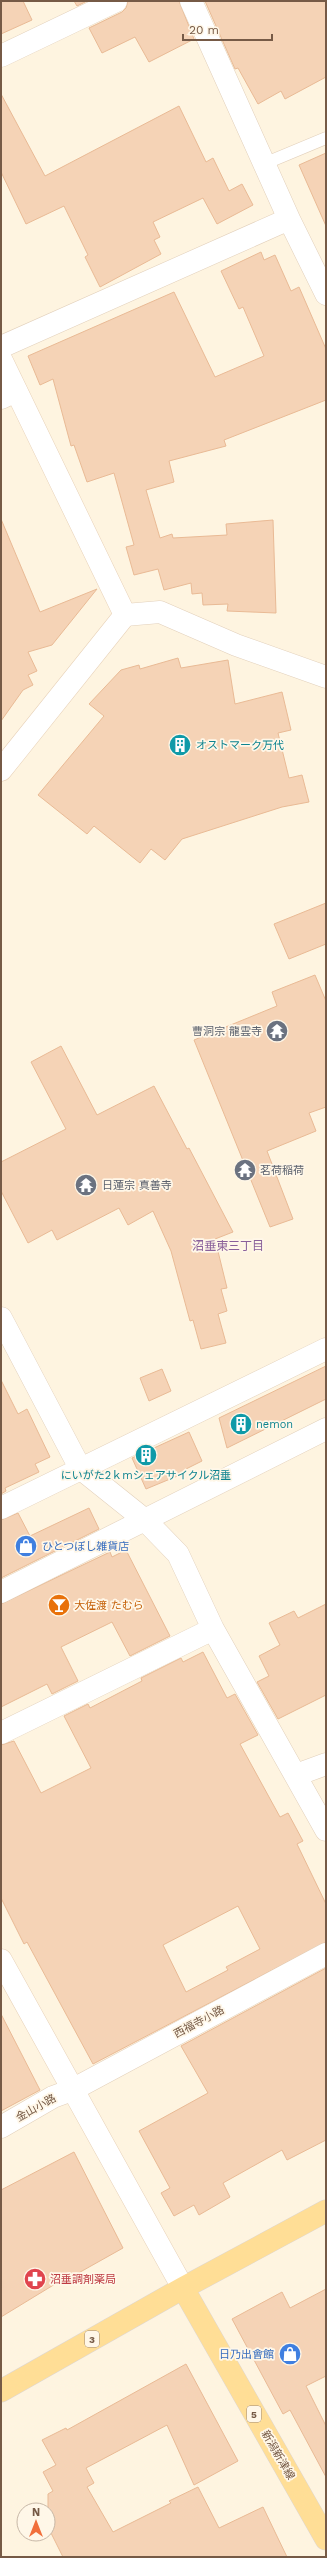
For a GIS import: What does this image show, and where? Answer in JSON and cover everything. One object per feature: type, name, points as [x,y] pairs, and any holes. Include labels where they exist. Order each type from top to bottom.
[{"type":"main road","name":"3","points":[[1,2391],[183,2288],[326,2211]]},
{"type":"main road","name":"新潟新津線","points":[[183,2288],[326,2539]]},
{"type":"street","points":[[191,1],[266,163],[289,219],[326,294]]},
{"type":"street","points":[[1,56],[106,3]]},
{"type":"street","points":[[1,347],[289,219]]},
{"type":"street","points":[[1,359],[9,394],[125,615]]},
{"type":"street","points":[[3,761],[125,615],[160,612],[236,645],[326,677]]},
{"type":"street","points":[[1,1318],[80,1468],[145,1520],[178,1554],[213,1629],[326,1830]]},
{"type":"street","points":[[1,1508],[80,1468],[326,1349]]},
{"type":"street","points":[[1,1592],[326,1429]]},
{"type":"street","points":[[1,1733],[213,1629]]},
{"type":"street","points":[[296,1775],[326,1764]]},
{"type":"street","name":"西福寺小路","points":[[72,2090],[326,1954]]},
{"type":"street","points":[[1,1960],[183,2288]]},
{"type":"street","name":"金山小路","points":[[1,2127],[54,2097],[72,2090]]},
{"type":"lane","points":[[266,163],[326,138]]},
{"type":"building","points":[[1,1],[23,1],[32,20],[1,34]]},
{"type":"building","points":[[74,1],[87,1],[77,6]]},
{"type":"building","points":[[128,1],[179,1],[194,39],[149,62],[135,37],[102,53],[89,28],[122,12],[126,8]]},
{"type":"building","points":[[205,1],[326,1],[326,77],[285,99],[281,91],[258,104],[238,68],[235,69]]},
{"type":"building","points":[[1,94],[45,176],[179,106],[206,162],[213,158],[229,191],[242,184],[253,205],[217,224],[203,198],[153,222],[160,237],[154,240],[161,254],[100,287],[85,257],[88,255],[64,206],[26,224],[1,172]]},
{"type":"building","points":[[326,153],[326,226],[299,165]]},
{"type":"building","points":[[261,252],[264,260],[275,255],[291,291],[299,287],[326,349],[326,400],[224,440],[226,446],[169,461],[174,482],[146,490],[160,538],[172,534],[173,538],[227,535],[226,524],[273,520],[276,613],[227,611],[228,604],[203,605],[202,593],[192,594],[191,583],[164,590],[158,569],[134,575],[126,547],[134,545],[114,473],[87,482],[74,445],[71,446],[53,379],[40,385],[28,356],[174,292],[215,377],[264,356],[243,307],[239,309],[221,271]]},
{"type":"building","points":[[1,519],[40,612],[97,589],[52,645],[28,652],[37,671],[28,675],[33,685],[23,690],[1,721]]},
{"type":"building","points":[[178,658],[181,668],[228,660],[235,704],[282,692],[291,730],[278,733],[289,778],[302,775],[309,802],[282,807],[182,839],[165,860],[151,849],[140,863],[94,826],[87,834],[38,795],[104,716],[89,704],[121,670],[139,665],[140,669]]},
{"type":"building","points":[[326,903],[326,944],[289,959],[274,924]]},
{"type":"building","points":[[315,975],[326,1001],[326,1107],[309,1113],[316,1131],[267,1151],[293,1219],[270,1227],[194,1040],[277,1006],[272,992]]},
{"type":"building","points":[[61,1046],[97,1115],[154,1086],[187,1149],[189,1148],[233,1232],[215,1239],[227,1288],[221,1289],[227,1311],[218,1314],[226,1343],[201,1349],[193,1320],[190,1321],[171,1251],[153,1211],[128,1225],[119,1208],[57,1240],[52,1230],[28,1243],[1,1191],[1,1162],[66,1129],[31,1062]]},
{"type":"building","name":"nemon","points":[[326,1366],[326,1399],[227,1448],[219,1418]]},
{"type":"building","points":[[162,1369],[171,1391],[149,1401],[140,1378]]},
{"type":"building","points":[[1,1380],[18,1414],[27,1409],[50,1457],[35,1464],[39,1472],[5,1488],[6,1491],[1,1494]]},
{"type":"building","points":[[189,1432],[202,1461],[186,1469],[187,1472],[146,1489],[132,1458]]},
{"type":"building","points":[[89,1508],[99,1529],[1,1578],[1,1520],[18,1513],[30,1536]]},
{"type":"building","points":[[126,1550],[170,1636],[130,1656],[112,1622],[61,1647],[78,1681],[52,1694],[47,1684],[1,1707],[1,1604],[110,1552],[112,1557]]},
{"type":"building","points":[[326,1604],[326,1695],[278,1719],[257,1682],[269,1676],[259,1656],[280,1645],[269,1623],[294,1611],[298,1618]]},
{"type":"building","points":[[203,1652],[227,1698],[235,1694],[258,1735],[240,1744],[280,1817],[288,1813],[303,1841],[297,1844],[326,1904],[326,1942],[93,2064],[27,1942],[24,1944],[1,1898],[1,1745],[14,1741],[41,1793],[91,1768],[64,1716],[88,1704],[90,1708],[142,1681],[141,1678],[181,1658],[183,1662]],"holes":[[[238,1906],[260,1949],[226,1967],[228,1970],[186,1992],[163,1945]]]},
{"type":"building","points":[[326,1968],[326,2140],[287,2160],[282,2150],[223,2183],[230,2197],[199,2215],[194,2205],[174,2216],[161,2193],[170,2188],[139,2131],[208,2093],[181,2046]]},
{"type":"building","points":[[1,2014],[40,2090],[1,2111]]},
{"type":"building","points":[[74,2152],[123,2248],[66,2280],[65,2278],[1,2317],[1,2190]]},
{"type":"building","points":[[326,2289],[326,2376],[306,2386],[326,2426],[326,2477],[290,2410],[283,2414],[232,2319],[282,2292],[290,2308]]},
{"type":"building","points":[[186,2364],[238,2461],[194,2485],[167,2425],[86,2468],[94,2483],[87,2487],[113,2532],[171,2503],[169,2501],[198,2487],[219,2528],[263,2507],[287,2557],[63,2557],[56,2542],[56,2502],[48,2502],[48,2494],[53,2491],[43,2472],[56,2465],[42,2440],[66,2428],[67,2430]]},
{"type":"place","name":"オストマーク万代","points":[[180,745]]},
{"type":"place","name":"曹洞宗 龍雲寺","points":[[277,1031]]},
{"type":"place","name":"茗荷稲荷","points":[[245,1170]]},
{"type":"place","name":"日蓮宗 真善寺","points":[[86,1185]]},
{"type":"place","name":"nemon","points":[[241,1424]]},
{"type":"place","name":"にいがた2ｋmシェアサイクル沼垂","points":[[146,1455]]},
{"type":"place","name":"ひとつぼし雑貨店","points":[[26,1546]]},
{"type":"place","name":"大佐渡 たむら","points":[[59,1605]]},
{"type":"place","name":"沼垂調剤薬局","points":[[35,2279]]},
{"type":"place","name":"日乃出會館","points":[[290,2354]]},
{"type":"district","name":"沼垂東三丁目","points":[[228,1246]]}]
